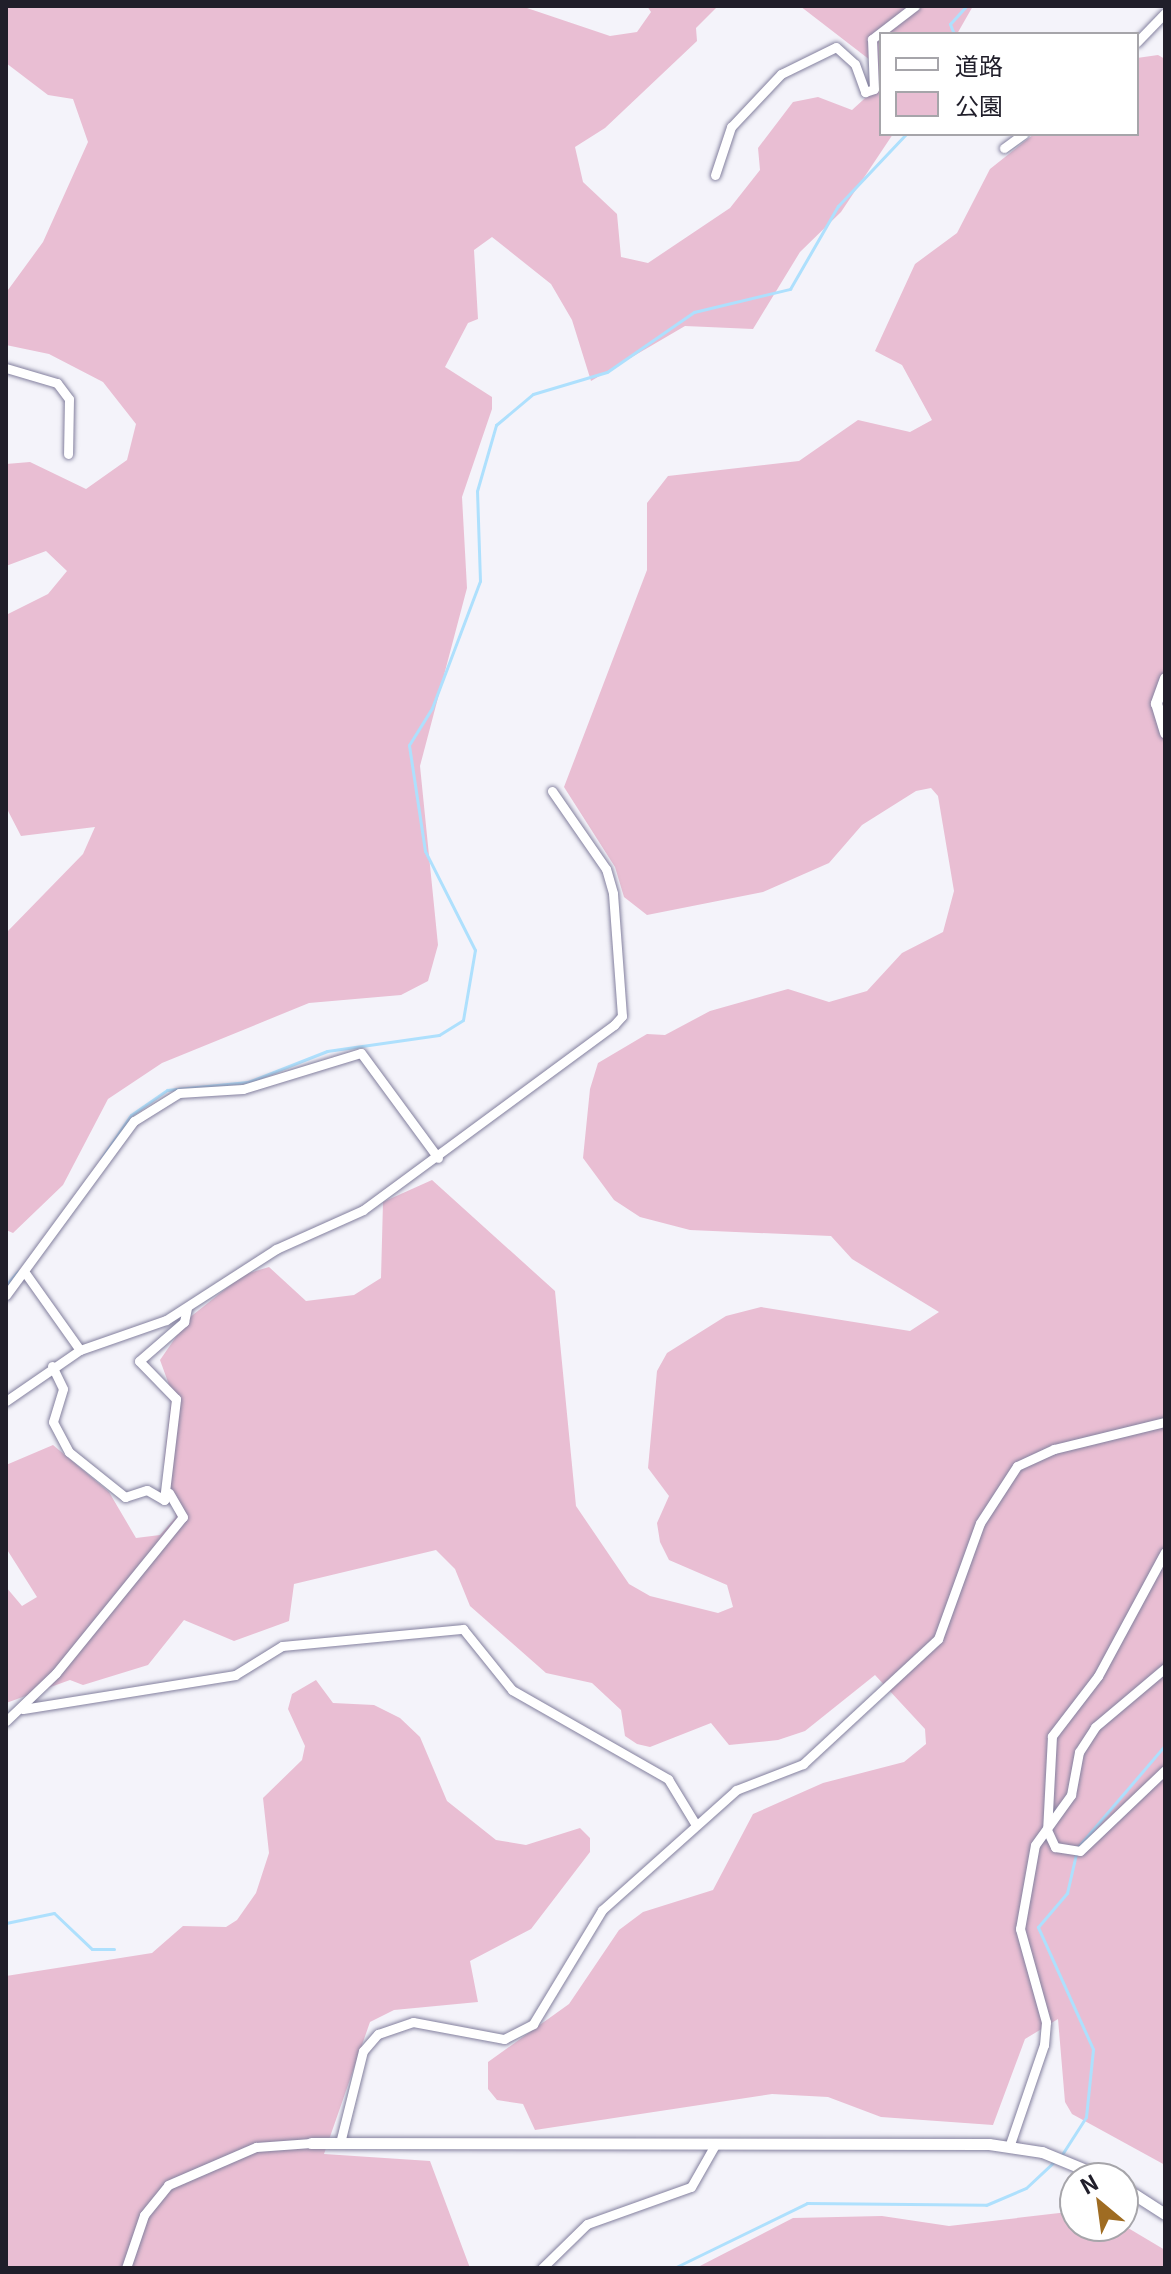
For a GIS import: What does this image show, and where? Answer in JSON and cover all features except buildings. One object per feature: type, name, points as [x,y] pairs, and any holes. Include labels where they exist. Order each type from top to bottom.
[{"type":"street","points":[[881,32],[915,6]]},
{"type":"street","points":[[1139,40],[1165,13]]},
{"type":"street","points":[[715,175],[731,127],[781,74],[836,47],[855,64],[865,92],[874,89],[872,39],[879,34]]},
{"type":"street","points":[[1004,148],[1020,136]]},
{"type":"street","points":[[6,368],[63,391],[68,454]]},
{"type":"street","points":[[1165,678],[1156,703],[1165,733]]},
{"type":"street","points":[[7,1398],[80,1350],[187,1308],[276,1249],[363,1210],[438,1158],[622,1016],[606,869],[552,791]]},
{"type":"street","points":[[6,1295],[26,1274],[134,1121],[179,1093],[243,1089],[361,1053],[438,1158]]},
{"type":"street","points":[[26,1274],[80,1350]]},
{"type":"street","points":[[6,1721],[23,1709],[183,1517],[169,1493],[176,1399],[139,1361],[184,1322],[187,1308]]},
{"type":"street","points":[[52,1366],[63,1389],[53,1422],[69,1452],[125,1497],[147,1490],[160,1502],[169,1493]]},
{"type":"street","points":[[340,2143],[363,2051],[378,2034],[413,2022],[504,2039],[533,2024],[602,1910],[736,1790],[803,1764],[938,1639],[980,1523],[1017,1466],[1054,1449],[1165,1422]]},
{"type":"street","points":[[1165,1552],[1098,1676],[1052,1736],[1047,1830],[1055,1847],[1080,1851],[1165,1770]]},
{"type":"street","points":[[23,1709],[235,1675],[282,1646],[463,1629],[512,1690],[668,1779],[696,1825]]},
{"type":"street","points":[[1009,2147],[1044,2045],[1046,2022],[1020,1929],[1035,1845],[1071,1795],[1079,1752],[1095,1727],[1165,1668]]},
{"type":"street","points":[[126,2268],[144,2215],[168,2185],[256,2147],[340,2143],[1009,2147],[1059,2163]]},
{"type":"street","points":[[542,2268],[587,2224],[691,2187],[715,2145]]},
{"type":"street","points":[[1139,2197],[1165,2214]]},
{"type":"green space","points":[[6,6],[521,6],[610,36],[637,32],[651,12],[647,6],[718,6],[696,28],[697,41],[605,128],[575,147],[583,182],[617,214],[621,257],[648,263],[730,208],[760,170],[758,148],[793,102],[818,97],[852,110],[874,90],[870,60],[800,6],[973,6],[958,32],[879,32],[879,136],[892,136],[841,212],[800,252],[753,329],[685,326],[591,381],[572,320],[551,284],[492,237],[474,250],[478,319],[468,323],[445,367],[492,397],[492,409],[462,497],[467,588],[420,766],[438,945],[428,981],[401,995],[309,1003],[162,1063],[108,1099],[63,1185],[13,1233],[6,1230],[6,933],[83,854],[95,827],[21,836],[6,807],[6,615],[48,594],[67,571],[46,551],[6,566],[6,464],[30,462],[86,489],[127,460],[136,424],[103,382],[49,354],[6,345],[8,290],[43,242],[88,142],[73,99],[48,95],[6,63]]},
{"type":"green space","points":[[1158,55],[1165,59],[1165,2165],[1072,2114],[1065,2102],[1058,2019],[1025,2039],[993,2125],[881,2117],[828,2097],[772,2094],[535,2130],[523,2104],[497,2100],[488,2089],[488,2062],[569,2004],[619,1930],[643,1912],[713,1890],[753,1814],[823,1783],[904,1762],[926,1744],[925,1729],[875,1675],[805,1731],[778,1740],[729,1745],[711,1723],[650,1747],[637,1744],[625,1736],[621,1710],[592,1683],[546,1673],[470,1606],[455,1569],[436,1550],[294,1584],[289,1621],[234,1641],[184,1620],[148,1665],[83,1685],[70,1680],[6,1703],[6,1587],[22,1606],[37,1597],[6,1548],[6,1465],[53,1445],[109,1492],[136,1538],[160,1535],[176,1517],[164,1462],[172,1393],[160,1360],[189,1318],[243,1275],[269,1267],[306,1301],[354,1295],[381,1278],[383,1202],[432,1180],[555,1291],[576,1506],[629,1584],[650,1596],[718,1613],[733,1607],[727,1585],[669,1560],[660,1542],[657,1523],[669,1496],[648,1468],[657,1371],[667,1353],[726,1316],[761,1307],[910,1331],[939,1312],[852,1259],[831,1236],[690,1230],[640,1217],[614,1200],[583,1158],[590,1089],[598,1063],[647,1034],[665,1035],[710,1011],[788,989],[829,1002],[867,991],[902,953],[943,932],[954,891],[938,796],[931,788],[916,791],[862,825],[829,863],[763,892],[647,915],[624,897],[615,867],[564,787],[647,570],[647,503],[668,476],[799,461],[858,420],[910,432],[932,420],[902,365],[875,351],[915,264],[957,233],[990,169],[1031,136],[1139,136],[1139,58]]},
{"type":"green space","points":[[316,1680],[333,1703],[374,1705],[400,1718],[420,1737],[447,1801],[496,1840],[526,1845],[580,1828],[590,1838],[590,1852],[531,1929],[470,1961],[478,2002],[394,2010],[370,2022],[324,2154],[430,2161],[470,2268],[6,2268],[6,1976],[152,1953],[183,1926],[226,1927],[237,1920],[256,1893],[269,1853],[263,1798],[302,1760],[305,1746],[288,1709],[292,1694]]},
{"type":"green space","points":[[1059,2213],[1059,2242],[1139,2242],[1139,2235],[1165,2250],[1165,2268],[696,2268],[793,2218],[882,2216],[949,2226]]},
{"type":"waterway","points":[[953,32],[950,24],[966,6]]},
{"type":"waterway","points":[[101,1159],[131,1115],[167,1090],[248,1082],[327,1051],[439,1035],[463,1020],[475,950],[425,851],[409,745],[432,708],[480,581],[477,491],[496,425],[533,394],[607,372],[694,312],[790,289],[838,206],[904,136]]},
{"type":"waterway","points":[[6,1285],[18,1271]]},
{"type":"waterway","points":[[1078,1847],[1165,1745]]},
{"type":"waterway","points":[[1061,2156],[1086,2117],[1093,2049],[1038,1927],[1067,1893],[1076,1854]]},
{"type":"waterway","points":[[6,1923],[54,1913],[92,1949],[114,1949]]},
{"type":"waterway","points":[[674,2268],[807,2203],[986,2205],[1026,2188],[1055,2161]]}]
